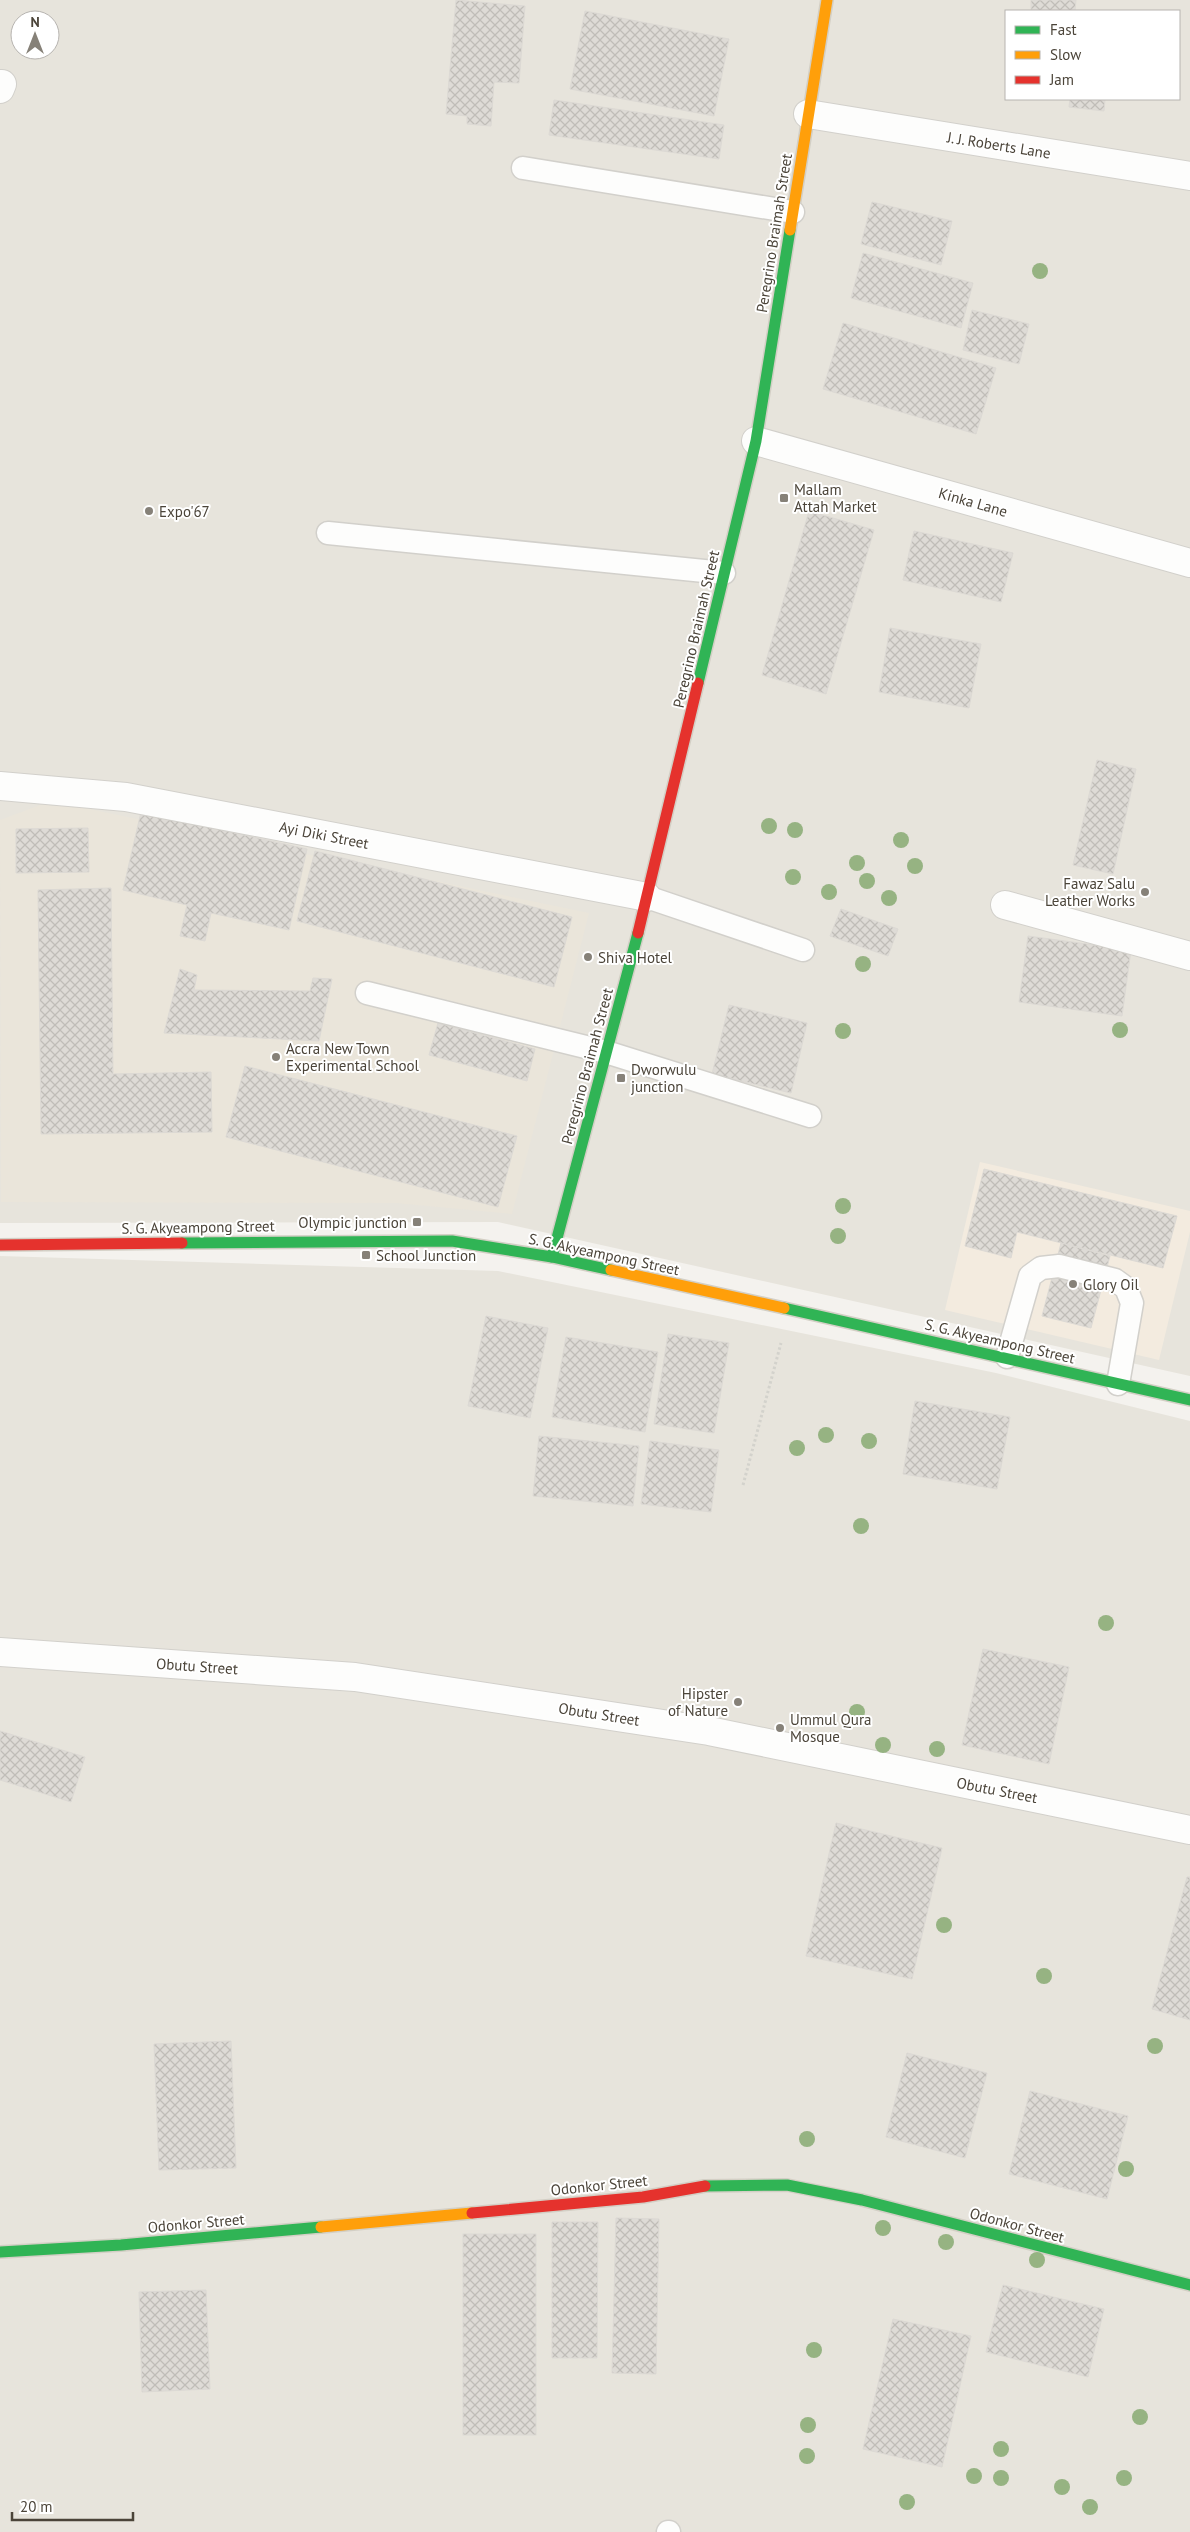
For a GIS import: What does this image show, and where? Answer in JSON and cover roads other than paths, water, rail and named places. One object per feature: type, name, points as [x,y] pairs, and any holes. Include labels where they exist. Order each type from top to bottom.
[{"type":"street","name":"Peregrino Braimah Street","points":[[552,1257],[647,897],[756,441],[827,0]]},
{"type":"street","name":"J. J. Roberts Lane","points":[[808,114],[1190,176]]},
{"type":"street","name":"Kinka Lane","points":[[756,441],[1190,563]]},
{"type":"street","name":"Ayi Diki Street","points":[[0,786],[126,798],[647,897]]},
{"type":"street","points":[[1005,905],[1190,956]]},
{"type":"street","name":"S. G. Akyeampong Street","points":[[0,1245],[411,1239],[452,1241],[552,1257],[1007,1357],[1190,1400]]},
{"type":"street","name":"Obutu Street","points":[[0,1652],[355,1677],[709,1730],[1190,1830]]},
{"type":"street","name":"Odonkor Street","points":[[0,2252],[121,2245],[644,2197],[714,2185],[786,2185],[862,2200],[1190,2285]]},
{"type":"lane","points":[[523,168],[793,212]]},
{"type":"lane","points":[[328,533],[724,573]]},
{"type":"lane","points":[[647,897],[803,950]]},
{"type":"lane","points":[[367,993],[606,1052],[810,1116]]},
{"type":"lane","points":[[1007,1357],[1030,1276],[1041,1268],[1059,1266],[1115,1280],[1126,1288],[1132,1303],[1118,1384]]},
{"type":"place","name":"Mallam Attah Market","points":[[784,498]]},
{"type":"place","name":"Expo'67","points":[[149,511]]},
{"type":"place","name":"Fawaz Salu Leather Works","points":[[1145,892]]},
{"type":"place","name":"Shiva Hotel","points":[[588,957]]},
{"type":"place","name":"Accra New Town Experimental School","points":[[276,1057]]},
{"type":"place","name":"Dworwulu junction","points":[[621,1078]]},
{"type":"place","name":"Olympic junction","points":[[417,1222]]},
{"type":"place","name":"School Junction","points":[[366,1255]]},
{"type":"place","name":"Glory Oil","points":[[1073,1284]]},
{"type":"place","name":"Hipster of Nature","points":[[738,1702]]},
{"type":"place","name":"Ummul Qura Mosque","points":[[780,1728]]}]
